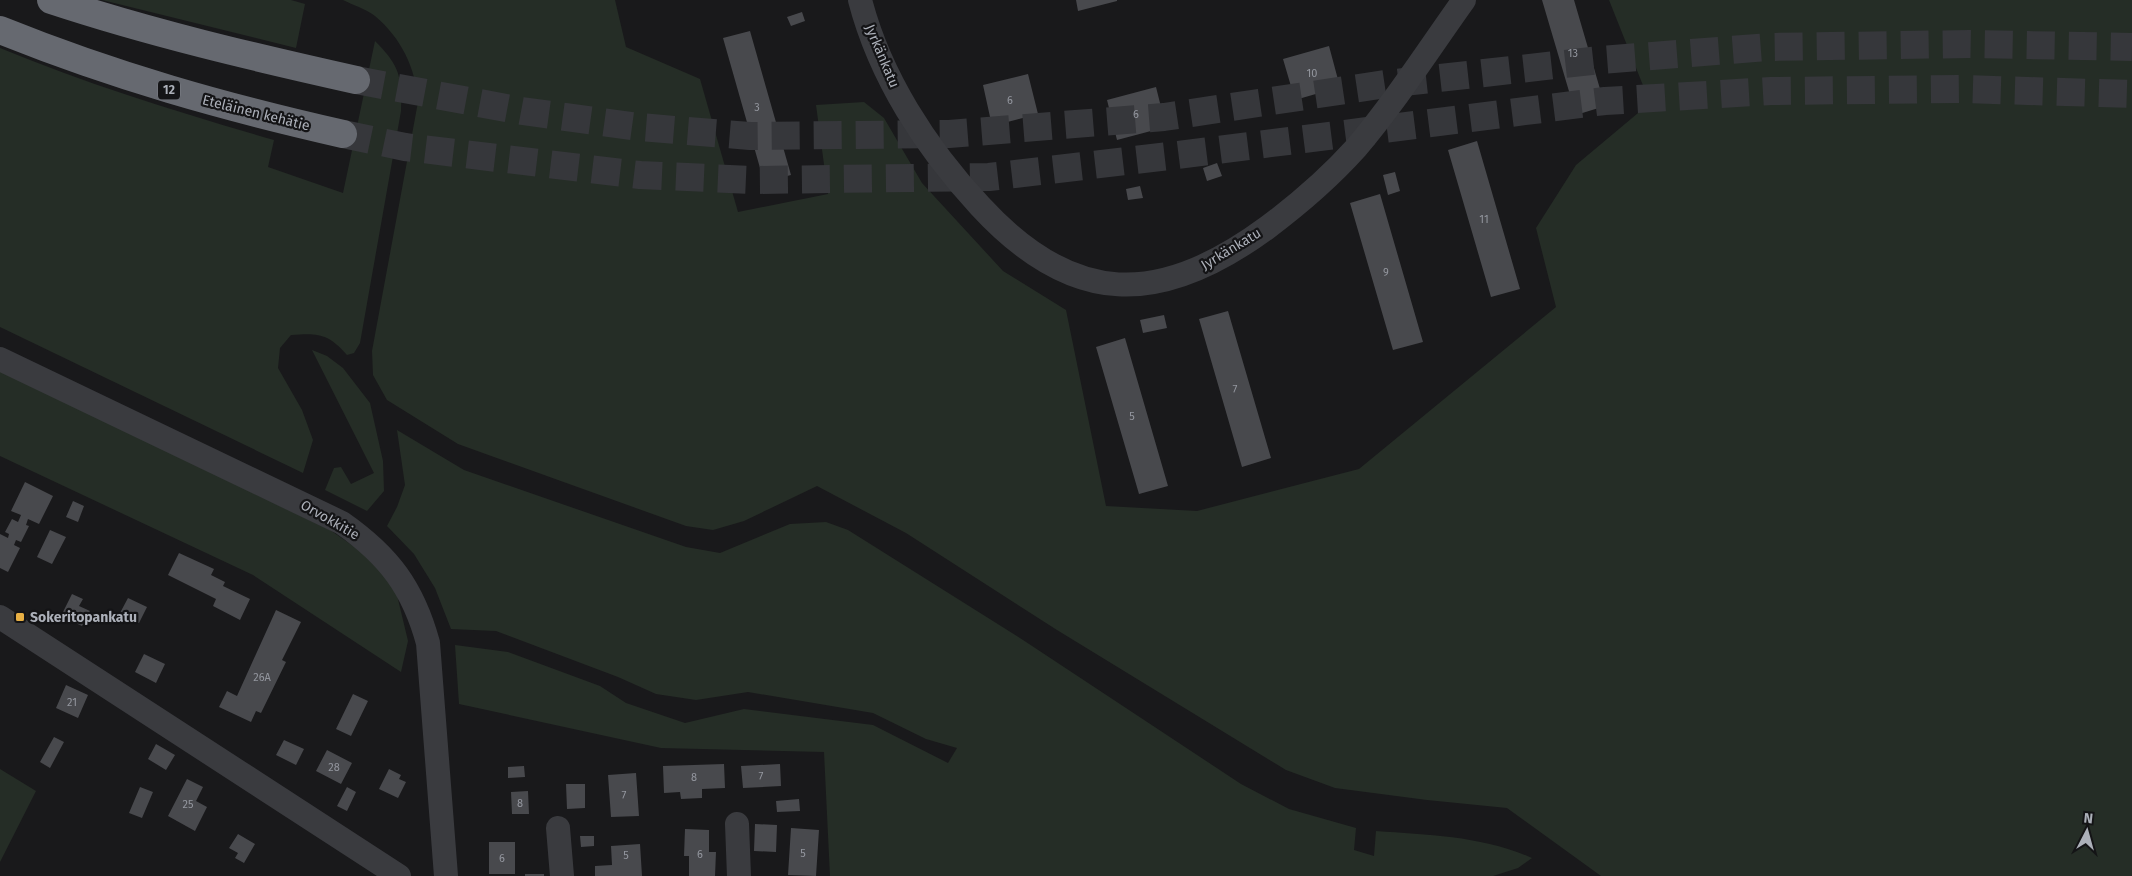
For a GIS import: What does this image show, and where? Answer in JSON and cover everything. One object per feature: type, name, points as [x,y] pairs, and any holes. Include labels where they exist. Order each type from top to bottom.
[{"type":"highway","points":[[50,0],[103,17],[196,42],[356,80]]},
{"type":"highway","name":"Eteläinen kehätie","points":[[0,30],[97,67],[173,92],[344,134]]},
{"type":"street","name":"Jyrkänkatu","points":[[860,0],[884,68],[906,109],[956,181],[985,212],[1017,242],[1051,266],[1074,276],[1095,282],[1135,284],[1182,276],[1206,266],[1258,234],[1322,184],[1356,147],[1464,0]]},
{"type":"street","name":"Orvokkitie","points":[[0,359],[342,523],[367,541],[388,561],[411,594],[422,620],[428,644],[446,876]]},
{"type":"street","points":[[0,618],[399,876]]},
{"type":"street","points":[[737,824],[739,876]]},
{"type":"street","points":[[558,828],[562,876]]},
{"type":"shaded area","points":[[102,0],[291,0],[305,4],[296,48]]},
{"type":"shaded area","points":[[343,0],[615,0],[626,47],[700,79],[738,212],[828,194],[816,105],[864,102],[884,118],[922,183],[1003,271],[1066,310],[1106,506],[1197,511],[1359,469],[1556,307],[1536,228],[1576,165],[1650,103],[1609,0],[2132,0],[2132,876],[1601,876],[1507,808],[1335,788],[1286,770],[1057,630],[906,533],[817,486],[744,521],[713,530],[686,526],[458,444],[387,400],[373,375],[372,351],[418,102],[417,89],[406,54],[392,34],[375,16]]},
{"type":"shaded area","points":[[375,41],[390,58],[398,73],[401,89],[401,111],[360,343],[354,353],[347,355],[328,338],[300,334],[291,335],[280,348],[278,368],[302,410],[313,440],[303,473],[0,327],[0,48],[136,98],[274,140],[268,167],[343,193]]},
{"type":"shaded area","points":[[312,350],[327,356],[343,368],[370,403],[383,461],[384,491],[367,511],[325,490],[334,468],[341,467],[351,484],[374,473]]},
{"type":"shaded area","points":[[0,371],[330,530],[375,561],[396,591],[408,641],[401,672],[253,575],[0,456]]},
{"type":"shaded area","points":[[397,430],[464,470],[686,547],[720,553],[790,524],[826,522],[848,530],[1023,640],[1241,784],[1289,809],[1356,828],[1354,850],[1374,856],[1376,831],[1475,841],[1494,845],[1532,858],[1518,868],[1493,876],[830,876],[824,752],[661,748],[459,704],[455,645],[508,652],[600,686],[626,703],[685,723],[744,709],[873,725],[948,763],[957,748],[926,739],[873,713],[748,692],[696,700],[656,694],[618,677],[496,631],[451,629],[435,588],[414,554],[387,526],[397,507],[405,485]]},
{"type":"shaded area","points":[[0,769],[36,791],[0,862]]},
{"type":"building","points":[[1076,0],[1117,0],[1117,1],[1078,11]]},
{"type":"building","points":[[1542,0],[1574,0],[1605,106],[1576,115]]},
{"type":"building","points":[[802,12],[805,21],[791,26],[787,17]]},
{"type":"building","points":[[750,31],[791,175],[764,182],[723,38]]},
{"type":"building","points":[[1329,46],[1340,87],[1295,100],[1283,59]]},
{"type":"building","points":[[1028,74],[1038,114],[992,126],[983,85]]},
{"type":"building","points":[[1156,87],[1166,127],[1117,140],[1107,100]]},
{"type":"building","points":[[1477,141],[1520,289],[1491,297],[1448,150]]},
{"type":"building","points":[[1217,163],[1222,176],[1207,181],[1203,168]]},
{"type":"building","points":[[1395,172],[1400,191],[1388,195],[1383,175]]},
{"type":"building","points":[[1140,186],[1143,198],[1128,200],[1126,189]]},
{"type":"building","points":[[1380,194],[1423,342],[1393,350],[1350,203]]},
{"type":"building","points":[[1228,311],[1271,458],[1242,467],[1199,319]]},
{"type":"building","points":[[1164,315],[1167,328],[1143,333],[1140,320]]},
{"type":"building","points":[[1125,338],[1168,486],[1139,494],[1096,347]]},
{"type":"building","points":[[25,482],[53,496],[39,524],[28,519],[26,525],[29,526],[21,542],[16,540],[14,545],[20,548],[8,572],[0,568],[0,534],[8,538],[9,534],[5,532],[12,519],[18,522],[21,515],[11,511]]},
{"type":"building","points":[[73,501],[84,506],[78,522],[66,517]]},
{"type":"building","points":[[50,530],[66,537],[52,564],[37,557]]},
{"type":"building","points":[[179,553],[214,569],[211,575],[225,582],[223,586],[250,599],[240,620],[213,606],[216,599],[168,575]]},
{"type":"building","points":[[72,594],[83,599],[79,606],[90,611],[82,626],[61,616]]},
{"type":"building","points":[[128,598],[147,607],[139,623],[120,613]]},
{"type":"building","points":[[276,610],[301,622],[282,660],[286,662],[261,713],[256,711],[251,722],[219,707],[227,691],[237,696]]},
{"type":"building","points":[[144,654],[165,664],[156,683],[135,672]]},
{"type":"building","points":[[66,685],[88,695],[78,718],[56,708]]},
{"type":"building","points":[[353,694],[368,701],[351,736],[336,729]]},
{"type":"building","points":[[54,737],[64,742],[50,768],[40,762]]},
{"type":"building","points":[[284,740],[304,749],[296,765],[276,755]]},
{"type":"building","points":[[156,744],[175,755],[166,770],[148,759]]},
{"type":"building","points":[[327,750],[352,763],[341,784],[316,771]]},
{"type":"building","points":[[724,764],[725,788],[702,789],[702,798],[681,799],[680,792],[664,793],[663,766]]},
{"type":"building","points":[[780,764],[781,786],[743,788],[741,766]]},
{"type":"building","points":[[524,766],[525,777],[508,778],[508,767]]},
{"type":"building","points":[[389,769],[401,775],[399,779],[406,782],[398,798],[379,789]]},
{"type":"building","points":[[636,773],[639,816],[611,817],[608,775]]},
{"type":"building","points":[[187,779],[203,787],[196,801],[207,807],[195,831],[168,816]]},
{"type":"building","points":[[566,784],[585,784],[585,808],[567,809]]},
{"type":"building","points":[[140,787],[153,792],[142,818],[129,813]]},
{"type":"building","points":[[347,787],[356,792],[347,811],[337,806]]},
{"type":"building","points":[[528,791],[529,814],[512,814],[511,792]]},
{"type":"building","points":[[799,799],[800,811],[777,812],[776,801]]},
{"type":"building","points":[[755,824],[777,825],[776,852],[754,851]]},
{"type":"building","points":[[791,828],[819,830],[816,876],[788,875]]},
{"type":"building","points":[[685,829],[709,830],[709,852],[716,852],[715,876],[689,876],[689,856],[684,856]]},
{"type":"building","points":[[238,834],[255,844],[244,863],[235,858],[238,853],[229,848]]},
{"type":"building","points":[[580,836],[594,836],[594,846],[581,847]]},
{"type":"building","points":[[489,842],[515,842],[515,874],[489,874]]},
{"type":"building","points":[[640,844],[642,876],[595,876],[595,866],[612,865],[611,846]]},
{"type":"building","points":[[525,874],[544,874],[544,876],[525,876]]},
{"type":"tunnel","points":[[356,80],[522,111],[639,127],[750,136],[949,134],[1164,117],[1386,84],[1600,60],[1769,47],[1969,44],[2132,47]]},
{"type":"tunnel","points":[[343,134],[405,147],[640,175],[754,180],[989,177],[1605,101],[1771,91],[1961,89],[2132,94]]},
{"type":"place","name":"Sokeritopankatu","points":[[20,617]]}]
